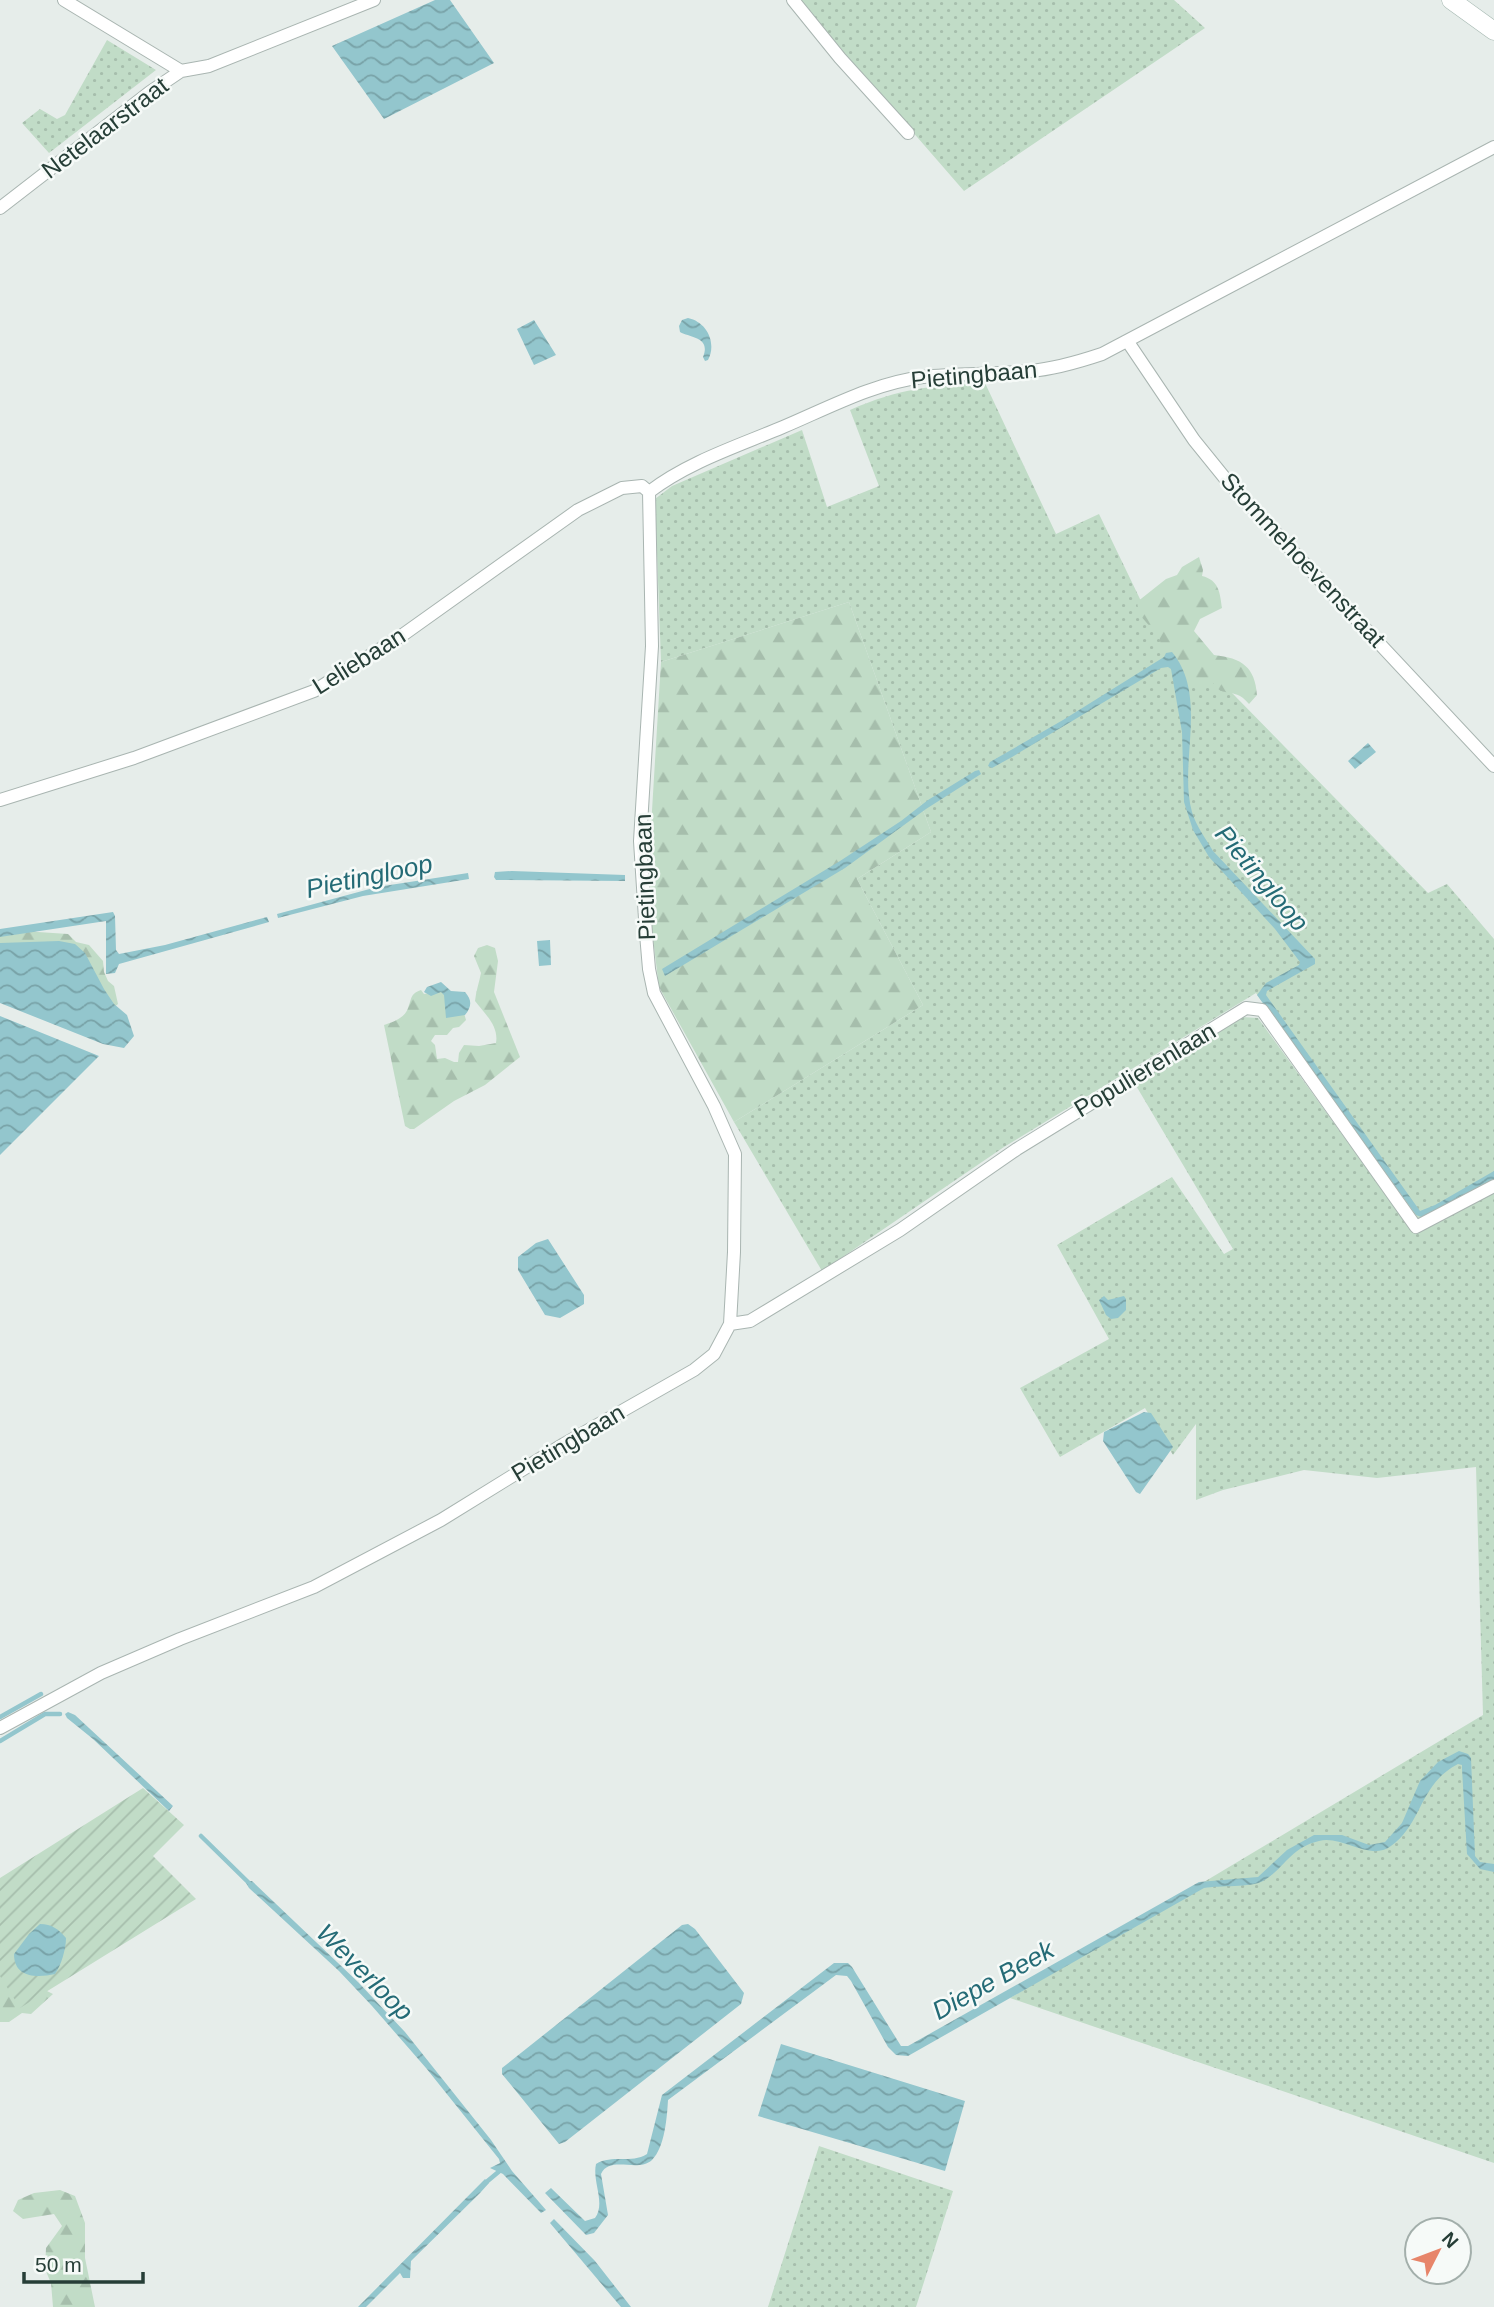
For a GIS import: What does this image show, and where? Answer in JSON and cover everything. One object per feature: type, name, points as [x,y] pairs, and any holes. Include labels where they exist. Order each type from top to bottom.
[{"type":"main road","points":[[1451,0],[1494,31]]},
{"type":"street","points":[[64,0],[181,71]]},
{"type":"street","name":"Netelaarstraat","points":[[0,208],[181,71],[209,66],[374,0]]},
{"type":"street","points":[[793,0],[840,58],[908,133]]},
{"type":"street","name":"Pietingbaan","points":[[0,1728],[101,1673],[314,1587],[441,1520],[564,1444],[694,1370],[714,1354],[730,1324],[735,1154],[714,1106],[658,1002],[649,969],[640,841],[652,646],[649,492],[667,478],[713,457],[895,383],[923,377],[1049,368],[1102,354],[1494,146]]},
{"type":"street","name":"Stommehoevenstraat","points":[[1128,342],[1194,440],[1228,482],[1494,766]]},
{"type":"street","name":"Leliebaan","points":[[0,800],[134,758],[314,691],[404,634],[578,510],[622,488],[642,486],[649,492]]},
{"type":"street","name":"Populierenlaan","points":[[730,1324],[750,1321],[888,1237],[1017,1149],[1246,1008],[1262,1010],[1416,1227],[1494,1186]]},
{"type":"green space","points":[[798,0],[1174,0],[1205,28],[964,191]]},
{"type":"green space","points":[[107,40],[156,70],[49,153],[22,123],[40,109],[57,119],[65,115]]},
{"type":"green space","points":[[985,383],[1056,534],[1099,514],[1140,599],[1428,893],[1447,884],[1494,939],[1494,1178],[1417,1220],[1256,993],[1004,1147],[822,1271],[734,1122],[923,1005],[857,879],[931,832],[849,602],[661,662],[655,499],[672,486],[802,430],[827,507],[879,486],[850,410],[916,389]]},
{"type":"green space","points":[[1199,557],[1202,576],[1215,584],[1222,608],[1200,619],[1194,631],[1214,655],[1239,662],[1250,671],[1257,695],[1249,704],[1240,696],[1219,690],[1210,677],[1202,684],[1181,684],[1165,660],[1159,637],[1139,614],[1137,602]]},
{"type":"green space","points":[[849,602],[931,832],[857,879],[923,1005],[734,1122],[659,987],[649,906],[661,662]]},
{"type":"green space","points":[[23,931],[68,934],[76,942],[89,945],[103,961],[104,972],[114,986],[118,1004],[112,1009],[0,953],[0,935]]},
{"type":"green space","points":[[487,945],[495,948],[498,961],[494,992],[520,1057],[485,1085],[410,1129],[405,1126],[384,1025],[404,1014],[415,993],[421,990],[424,994],[443,990],[464,1013],[466,1020],[447,1035],[435,1035],[431,1041],[435,1045],[437,1059],[445,1058],[458,1062],[464,1045],[496,1043],[493,1026],[475,1001],[481,973],[474,956],[478,948]]},
{"type":"green space","points":[[1242,1017],[1258,1018],[1415,1233],[1494,1185],[1494,2163],[1010,1998],[1483,1715],[1476,1467],[1377,1478],[1304,1470],[1223,1490],[1196,1500],[1196,1424],[1173,1455],[1145,1408],[1060,1457],[1020,1388],[1109,1339],[1057,1245],[1172,1177],[1224,1254],[1233,1249],[1135,1084]]},
{"type":"green space","points":[[143,1788],[184,1825],[153,1856],[196,1899],[20,2008],[0,1976],[0,1878]]},
{"type":"green space","points":[[0,1950],[43,1989],[53,1994],[31,2014],[22,2013],[9,2022],[0,2022]]},
{"type":"green space","points":[[819,2146],[953,2191],[916,2307],[768,2307]]},
{"type":"green space","points":[[60,2190],[75,2196],[85,2223],[85,2258],[95,2307],[53,2307],[51,2283],[45,2269],[46,2248],[62,2226],[54,2214],[23,2219],[13,2211],[18,2200],[34,2193]]},
{"type":"water","points":[[435,0],[450,0],[494,63],[384,119],[332,46]]},
{"type":"water","points":[[688,318],[700,324],[711,340],[708,360],[705,361],[703,357],[705,350],[702,342],[680,332],[682,320]]},
{"type":"water","points":[[534,320],[556,355],[534,365],[517,329]]},
{"type":"water","points":[[1172,652],[1183,670],[1189,689],[1189,793],[1196,822],[1213,851],[1315,959],[1315,964],[1267,991],[1266,995],[1420,1211],[1494,1171],[1494,1179],[1424,1218],[1416,1215],[1257,995],[1266,983],[1300,962],[1275,929],[1209,857],[1193,830],[1184,802],[1182,732],[1171,669],[1161,668],[1012,757],[992,768],[988,766],[990,762],[1063,720],[1164,657],[1166,653]]},
{"type":"water","points":[[1368,743],[1376,752],[1355,769],[1348,761]]},
{"type":"water","points":[[979,770],[981,774],[926,809],[845,868],[665,976],[662,969],[840,861],[928,800]]},
{"type":"water","points":[[495,872],[625,875],[625,881],[496,880],[494,877]]},
{"type":"water","points":[[468,873],[469,879],[363,896],[278,918],[277,914],[377,887]]},
{"type":"water","points":[[113,912],[116,950],[119,954],[165,945],[267,917],[269,922],[119,964],[115,973],[106,974],[106,921],[0,937],[0,929]]},
{"type":"water","points":[[550,940],[551,965],[539,966],[537,941]]},
{"type":"water","points":[[59,941],[75,944],[85,953],[114,1004],[127,1015],[134,1036],[124,1048],[103,1044],[0,1003],[0,943]]},
{"type":"water","points":[[441,982],[451,991],[465,992],[470,1003],[465,1015],[446,1018],[444,995],[441,992],[431,996],[424,992],[427,987]]},
{"type":"water","points":[[0,1016],[99,1056],[0,1155]]},
{"type":"water","points":[[548,1239],[584,1295],[584,1304],[560,1318],[545,1315],[518,1270],[518,1257],[536,1243]]},
{"type":"water","points":[[1104,1296],[1108,1300],[1124,1296],[1126,1299],[1126,1310],[1118,1318],[1111,1319],[1106,1315],[1099,1300]]},
{"type":"water","points":[[1144,1412],[1151,1413],[1173,1447],[1140,1494],[1136,1492],[1103,1441],[1104,1432]]},
{"type":"water","points":[[68,1712],[75,1715],[173,1806],[169,1811],[67,1718],[65,1714]]},
{"type":"water","points":[[1459,1751],[1471,1758],[1475,1856],[1480,1862],[1494,1864],[1494,1872],[1480,1869],[1467,1854],[1462,1765],[1458,1764],[1436,1782],[1409,1826],[1391,1846],[1374,1851],[1328,1840],[1319,1841],[1301,1848],[1263,1881],[1251,1885],[1204,1888],[908,2056],[896,2055],[888,2047],[851,1981],[847,1976],[836,1975],[668,2100],[663,2140],[652,2160],[646,2164],[611,2166],[605,2168],[601,2174],[608,2215],[594,2233],[586,2235],[545,2193],[551,2188],[585,2221],[595,2218],[599,2206],[596,2164],[647,2154],[662,2095],[834,1963],[848,1963],[852,1967],[901,2046],[908,2046],[1199,1882],[1258,1877],[1287,1850],[1314,1835],[1342,1835],[1369,1845],[1385,1842],[1402,1823],[1420,1781],[1438,1762]]},
{"type":"water","points":[[252,1881],[358,1982],[405,2032],[491,2140],[512,2171],[546,2210],[541,2213],[503,2174],[490,2168],[500,2163],[499,2159],[426,2068],[339,1971],[249,1888],[246,1883]]},
{"type":"water","points":[[40,1924],[55,1928],[66,1938],[63,1957],[55,1974],[28,1975],[18,1968],[14,1954]]},
{"type":"water","points":[[688,1924],[695,1929],[744,1993],[741,2004],[559,2144],[502,2074],[502,2068],[682,1925]]},
{"type":"water","points":[[781,2044],[965,2101],[945,2171],[758,2116]]},
{"type":"water","points":[[485,2179],[489,2183],[480,2193],[411,2261],[410,2278],[403,2278],[400,2273],[366,2307],[358,2307]]},
{"type":"water","points":[[554,2219],[595,2261],[631,2307],[621,2307],[550,2223]]},
{"type":"waterway","points":[[0,1717],[41,1694]]},
{"type":"waterway","name":"Weverloop","points":[[0,1741],[45,1714],[60,1714]]},
{"type":"waterway","name":"Weverloop","points":[[201,1836],[250,1884]]},
{"type":"waterway","points":[[484,2184],[502,2169]]},
{"type":"water label","name":"Pietingloop","points":[[369,876]]},
{"type":"water label","name":"Pietingloop","points":[[1262,878]]},
{"type":"water label","name":"Diepe Beek","points":[[993,1980]]}]
